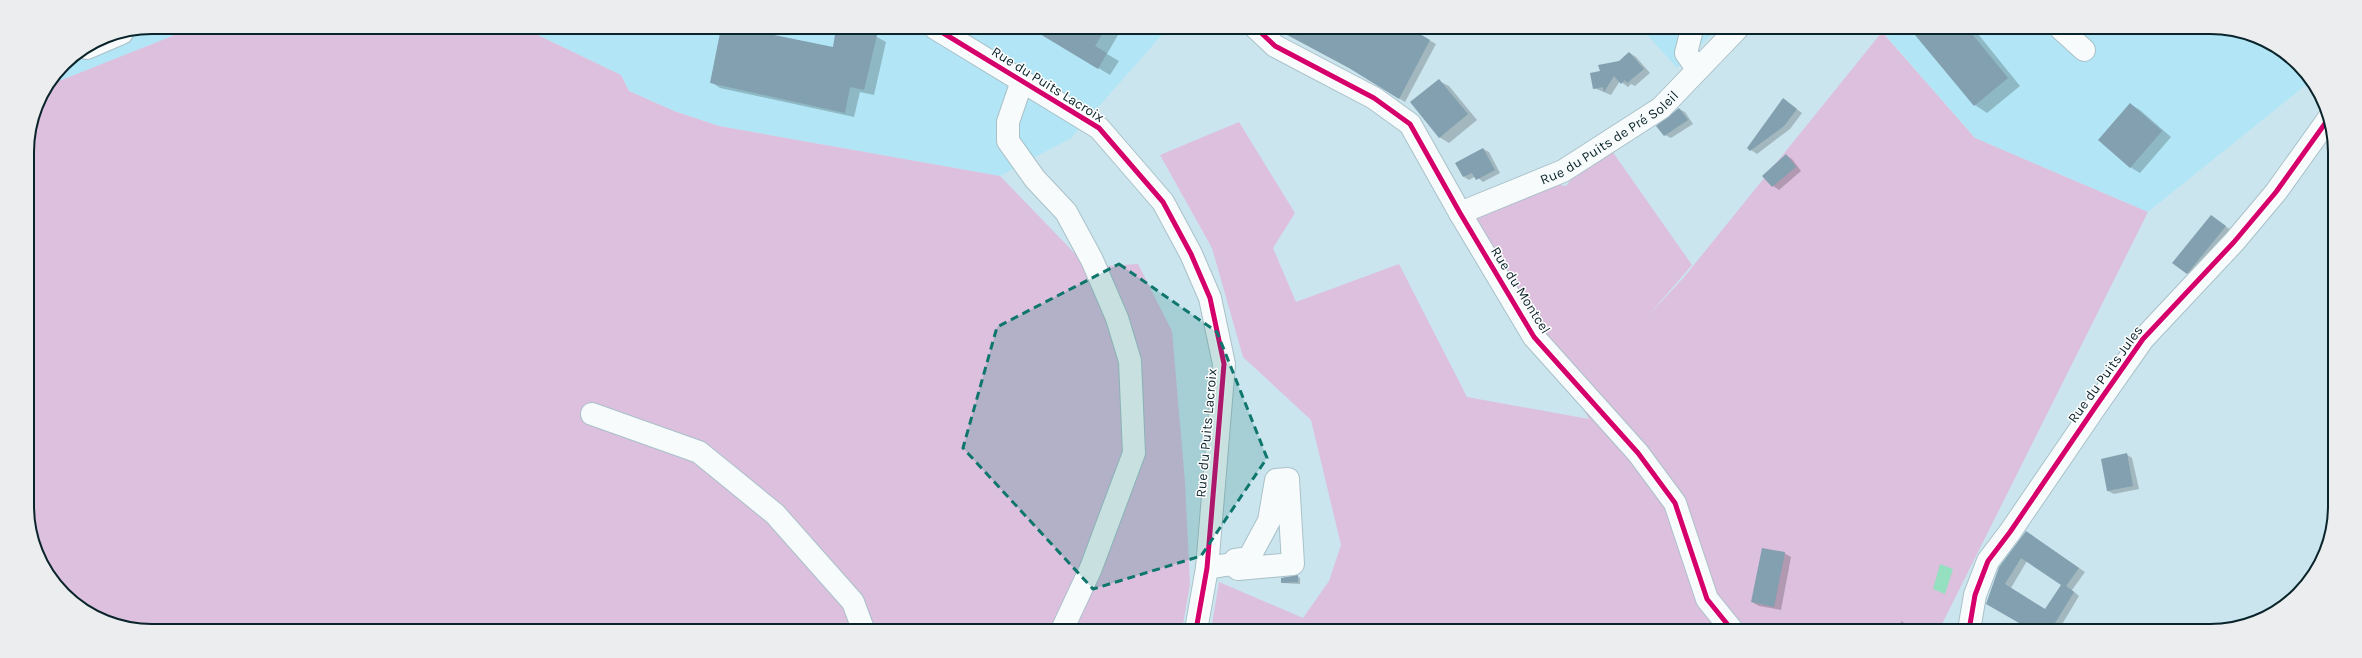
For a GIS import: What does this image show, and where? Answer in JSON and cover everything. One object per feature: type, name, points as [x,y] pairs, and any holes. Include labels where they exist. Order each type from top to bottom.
[{"type":"street","name":"Rue du Puits Lacroix","points":[[946,34],[1099,128],[1163,202],[1191,254],[1210,298],[1224,364],[1207,568],[1197,624]]},
{"type":"street","name":"Rue du Montcel","points":[[1262,34],[1275,46],[1374,98],[1410,124],[1460,213],[1534,337],[1638,453],[1675,503],[1707,599],[1727,624]]},
{"type":"street","points":[[1691,34],[1686,53],[1697,69]]},
{"type":"street","name":"Rue du Puits de Pré Soleil","points":[[1460,213],[1564,171],[1661,108],[1731,34]]},
{"type":"street","points":[[2066,34],[2084,50]]},
{"type":"street","points":[[1022,81],[1008,122],[1008,141],[1035,179],[1066,212],[1092,260],[1117,318],[1130,361],[1134,453],[1091,568],[1065,624]]},
{"type":"street","name":"Rue du Puits Jules","points":[[1970,624],[1975,595],[1988,561],[2010,532],[2143,339],[2238,236],[2276,192],[2325,124]]},
{"type":"street","points":[[592,414],[700,452],[775,514],[853,602],[861,624]]},
{"type":"street","points":[[1207,568],[1232,564]]},
{"type":"highlighted area","points":[[1119,264],[1217,332],[1267,458],[1201,556],[1093,589],[963,448],[997,327]]},
{"type":"shaded area","points":[[144,34],[177,34],[57,82],[80,58],[114,40]]},
{"type":"shaded area","points":[[177,34],[536,34],[621,75],[629,91],[674,111],[719,126],[1000,176],[1088,267],[1138,264],[1172,331],[1185,482],[1190,584],[1183,624],[152,624],[129,622],[107,615],[80,600],[58,578],[40,544],[34,514],[34,144],[40,114],[57,82]]},
{"type":"shaded area","points":[[536,34],[1163,34],[1071,138],[1000,176],[719,126],[674,111],[629,91],[621,75]]},
{"type":"shaded area","points":[[1646,34],[1712,34],[1677,68]]},
{"type":"shaded area","points":[[1880,34],[1884,34],[1975,138],[2148,212],[1942,624],[1212,624],[1219,582],[1303,618],[1329,581],[1341,545],[1311,420],[1243,357],[1212,248],[1160,155],[1239,122],[1295,213],[1273,248],[1296,302],[1399,264],[1467,397],[1589,419],[1575,395],[1552,343],[1520,296],[1475,216],[1549,183],[1566,186],[1573,177],[1612,151],[1692,265],[1647,317],[1685,276]]},
{"type":"shaded area","points":[[1884,34],[2218,34],[2248,40],[2262,46],[2282,58],[2307,84],[2148,212],[1975,138]]},
{"type":"shaded area","points":[[1940,564],[1953,569],[1945,594],[1933,589]]},
{"type":"building","points":[[720,34],[769,34],[833,47],[835,34],[877,35],[864,90],[850,87],[845,113],[710,83]]},
{"type":"building","points":[[1040,34],[1102,34],[1095,46],[1107,53],[1098,69]]},
{"type":"building","points":[[1286,34],[1420,34],[1430,40],[1399,99],[1349,68]]},
{"type":"building","points":[[1914,34],[1972,34],[2008,78],[1974,106]]},
{"type":"building","points":[[1629,52],[1644,69],[1627,83],[1625,80],[1621,84],[1614,76],[1604,92],[1603,87],[1593,89],[1590,73],[1600,71],[1598,65],[1619,61]]},
{"type":"building","points":[[1439,79],[1468,114],[1439,138],[1410,102]]},
{"type":"building","points":[[1783,98],[1797,109],[1784,126],[1750,151],[1747,148]]},
{"type":"building","points":[[2130,103],[2162,131],[2130,168],[2098,140]]},
{"type":"building","points":[[1679,108],[1688,120],[1664,136],[1656,126]]},
{"type":"building","points":[[1483,148],[1495,170],[1476,180],[1472,173],[1463,177],[1455,163]]},
{"type":"building","points":[[1786,154],[1796,167],[1772,187],[1762,176]]},
{"type":"building","points":[[2211,215],[2226,226],[2187,274],[2172,263]]},
{"type":"building","points":[[2127,453],[2133,486],[2107,491],[2101,459]]},
{"type":"building","points":[[2026,531],[2079,568],[2066,586],[2074,592],[2054,624],[2021,624],[1986,604],[1999,567]],"holes":[[[2021,558],[2061,585],[2045,609],[2005,584]]]},
{"type":"building","points":[[1762,548],[1785,552],[1774,607],[1751,602]]},
{"type":"building","points":[[1298,575],[1298,582],[1281,583],[1281,578]]},
{"type":"cycle path","points":[[945,34],[1099,128],[1163,202],[1191,254],[1210,298],[1224,364],[1207,568],[1197,624]]},
{"type":"cycle path","points":[[1262,34],[1275,46],[1374,98],[1410,124],[1460,213],[1534,337],[1638,453],[1675,503],[1707,599],[1727,624]]},
{"type":"cycle path","points":[[1970,624],[1975,595],[1988,561],[2010,532],[2143,339],[2234,242],[2276,192],[2325,124]]}]
